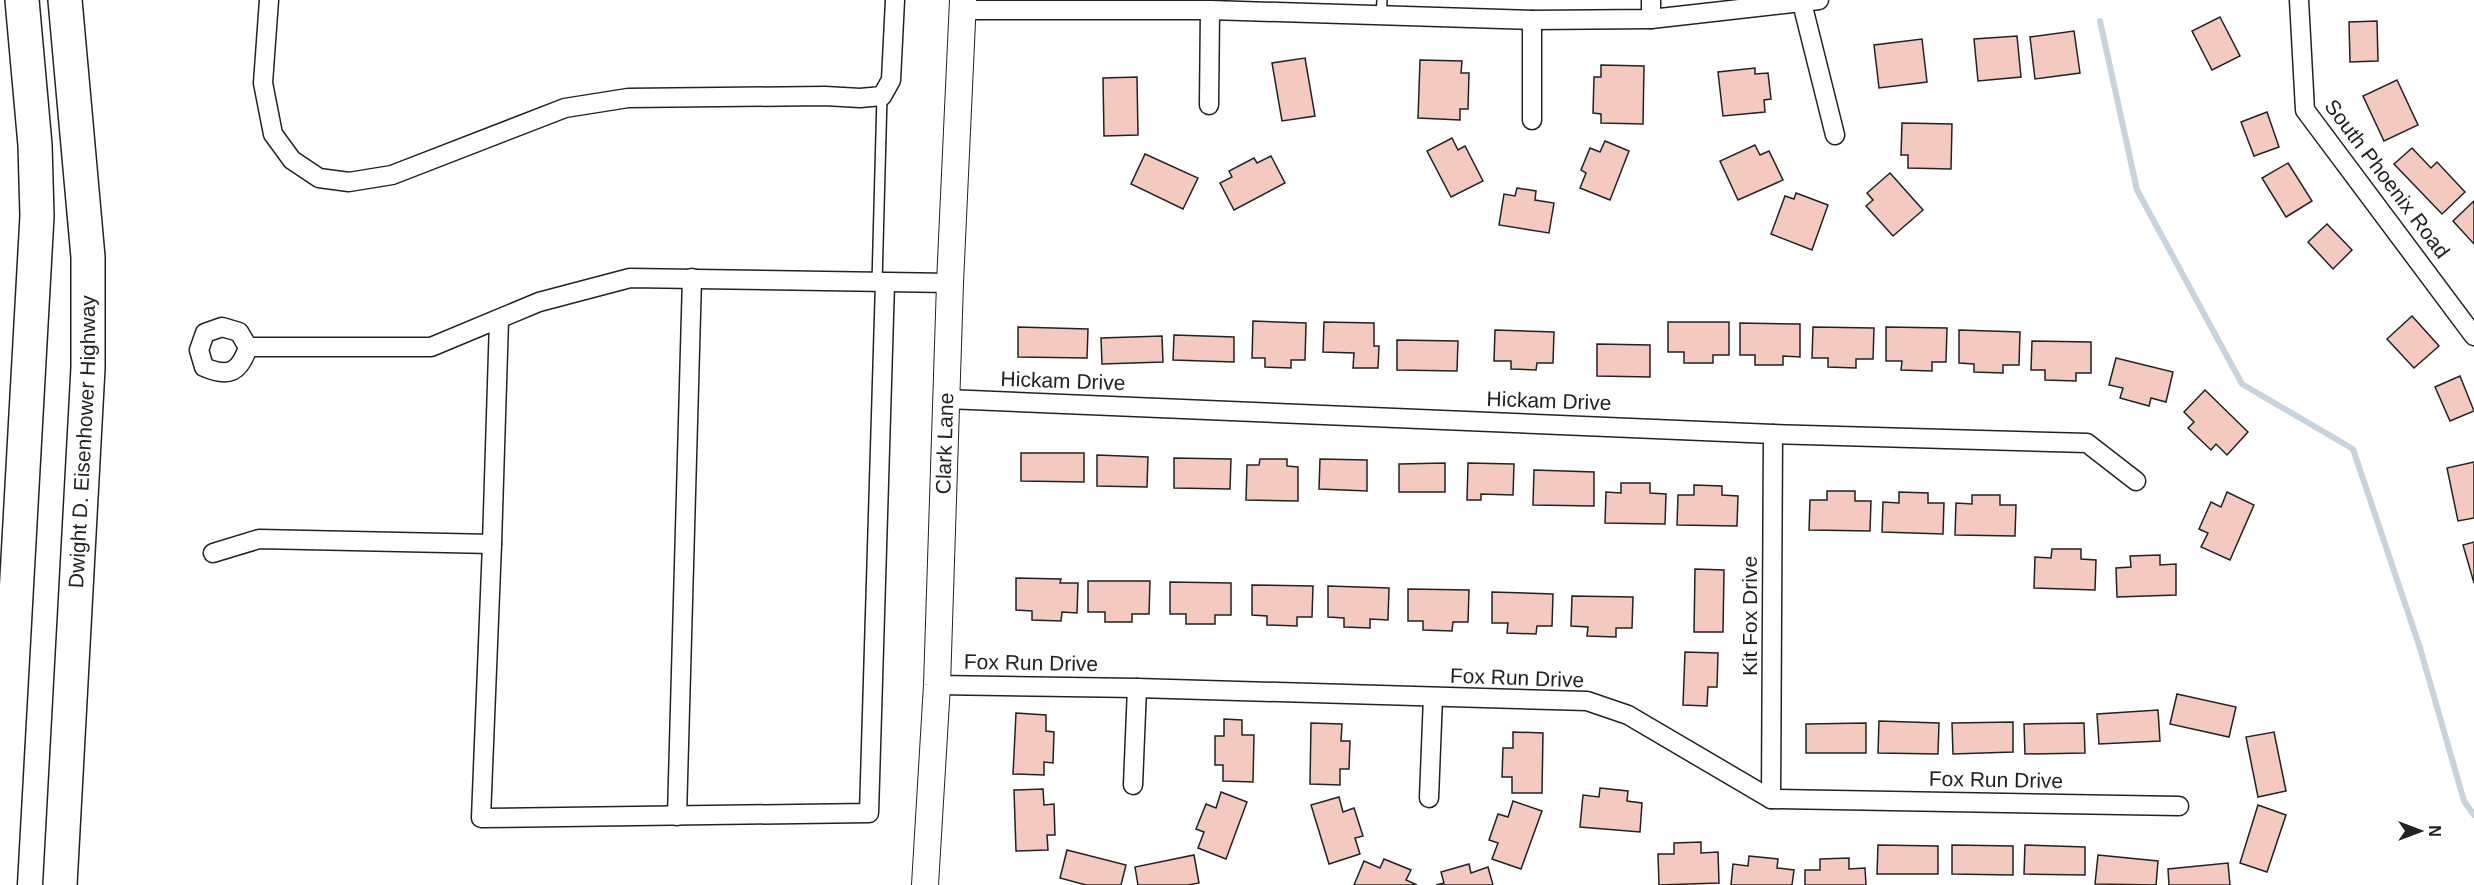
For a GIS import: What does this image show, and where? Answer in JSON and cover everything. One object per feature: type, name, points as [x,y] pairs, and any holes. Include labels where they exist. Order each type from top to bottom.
[{"type":"highway","points":[[0,885],[37,216],[35,145],[22,0]]},
{"type":"highway","name":"Dwight D. Eisenhower Highway","points":[[60,885],[88,368],[88,257],[65,0]]},
{"type":"main road","name":"Clark Lane","points":[[925,885],[937,684],[950,283],[963,5]]},
{"type":"street","points":[[269,0],[263,83],[273,134],[292,160],[318,178],[349,182],[392,175],[565,108],[607,101],[628,98],[825,96],[860,98],[882,96],[891,80],[895,0]]},
{"type":"street","points":[[1651,0],[1651,19]]},
{"type":"street","name":"South Phoenix Road","points":[[2298,0],[2305,110],[2474,336]]},
{"type":"street","points":[[963,5],[1078,5],[1210,10],[1381,8],[1532,20],[1651,19],[1811,1],[1835,135]]},
{"type":"street","points":[[1209,105],[1210,10]]},
{"type":"street","points":[[1532,20],[1532,120]]},
{"type":"street","points":[[248,347],[431,347],[539,302],[630,278],[950,283]]},
{"type":"street","points":[[677,816],[692,278]]},
{"type":"street","points":[[499,320],[481,818],[868,813],[881,283]]},
{"type":"street","name":"Hickam Drive","points":[[947,399],[1773,434],[2087,443],[2136,481]]},
{"type":"street","name":"Kit Fox Drive","points":[[1772,799],[1773,434]]},
{"type":"street","points":[[213,554],[259,539],[492,544]]},
{"type":"street","name":"Fox Run Drive","points":[[937,684],[1587,701],[1628,715],[1772,799],[2179,806]]},
{"type":"street","points":[[1133,785],[1137,688]]},
{"type":"street","points":[[1430,798],[1433,698]]},
{"type":"lane","points":[[881,283],[882,96]]},
{"type":"building","points":[[2220,17],[2240,56],[2212,70],[2192,31]]},
{"type":"building","points":[[2377,21],[2378,61],[2350,62],[2349,22]]},
{"type":"building","points":[[2074,31],[2080,73],[2035,79],[2030,37]]},
{"type":"building","points":[[2017,36],[2021,77],[1978,81],[1974,39]]},
{"type":"building","points":[[1922,39],[1927,82],[1879,88],[1874,45]]},
{"type":"building","points":[[1305,58],[1315,116],[1282,121],[1272,63]]},
{"type":"building","points":[[1420,60],[1462,61],[1461,73],[1469,73],[1468,109],[1460,109],[1460,120],[1418,118]]},
{"type":"building","points":[[1601,65],[1644,66],[1643,124],[1601,123],[1601,114],[1593,113],[1594,77],[1601,77]]},
{"type":"building","points":[[1755,68],[1755,74],[1768,73],[1771,99],[1764,100],[1765,112],[1723,116],[1718,72]]},
{"type":"building","points":[[1137,77],[1138,135],[1104,136],[1103,78]]},
{"type":"building","points":[[2397,80],[2418,125],[2384,141],[2363,96]]},
{"type":"building","points":[[2267,112],[2279,147],[2254,156],[2241,122]]},
{"type":"building","points":[[1902,123],[1952,124],[1951,169],[1908,168],[1908,155],[1901,155]]},
{"type":"building","points":[[1452,138],[1458,150],[1465,146],[1483,181],[1451,197],[1427,151]]},
{"type":"building","points":[[1605,141],[1629,151],[1610,200],[1580,188],[1586,173],[1581,170],[1590,148],[1600,152]]},
{"type":"building","points":[[1755,145],[1760,155],[1769,151],[1783,180],[1738,200],[1720,161]]},
{"type":"building","points":[[2412,148],[2431,168],[2437,162],[2465,192],[2442,214],[2394,164]]},
{"type":"building","points":[[1145,154],[1198,178],[1183,209],[1131,184]]},
{"type":"building","points":[[1271,156],[1285,183],[1234,210],[1220,183],[1232,177],[1229,171],[1254,158],[1257,163]]},
{"type":"building","points":[[2288,163],[2312,201],[2286,217],[2262,178]]},
{"type":"building","points":[[1890,173],[1923,210],[1893,236],[1866,206],[1873,200],[1867,193]]},
{"type":"building","points":[[1517,188],[1536,191],[1535,200],[1554,203],[1549,233],[1499,225],[1504,194],[1515,196]]},
{"type":"building","points":[[1796,193],[1828,205],[1812,250],[1771,234],[1785,196],[1794,199]]},
{"type":"building","points":[[2474,201],[2474,244],[2453,221]]},
{"type":"building","points":[[2327,224],[2352,250],[2333,269],[2308,242]]},
{"type":"building","points":[[2412,316],[2439,346],[2414,368],[2387,339]]},
{"type":"building","points":[[1253,321],[1306,323],[1305,360],[1291,360],[1291,368],[1265,367],[1265,358],[1252,358]]},
{"type":"building","points":[[1324,322],[1374,323],[1374,346],[1379,346],[1378,368],[1353,368],[1354,353],[1323,352]]},
{"type":"building","points":[[1668,322],[1729,322],[1729,355],[1713,355],[1713,363],[1684,363],[1684,352],[1668,352]]},
{"type":"building","points":[[1740,323],[1800,324],[1800,357],[1783,356],[1783,365],[1755,365],[1755,355],[1740,355]]},
{"type":"building","points":[[1018,327],[1088,329],[1087,358],[1018,357]]},
{"type":"building","points":[[1813,327],[1874,328],[1873,359],[1856,359],[1856,368],[1828,367],[1828,358],[1812,358]]},
{"type":"building","points":[[1886,327],[1947,328],[1946,362],[1932,362],[1932,371],[1901,370],[1902,361],[1886,361]]},
{"type":"building","points":[[1495,330],[1554,332],[1553,363],[1537,363],[1536,370],[1511,369],[1511,361],[1494,361]]},
{"type":"building","points":[[1959,330],[2020,332],[2019,365],[2003,365],[2003,373],[1974,372],[1974,364],[1959,363]]},
{"type":"building","points":[[1174,335],[1234,337],[1234,362],[1173,360]]},
{"type":"building","points":[[1162,336],[1163,362],[1102,364],[1101,338]]},
{"type":"building","points":[[1397,340],[1458,341],[1457,371],[1397,370]]},
{"type":"building","points":[[2032,341],[2091,342],[2091,373],[2076,373],[2076,381],[2045,380],[2045,370],[2031,370]]},
{"type":"building","points":[[1597,344],[1650,345],[1650,377],[1597,376]]},
{"type":"building","points":[[2116,358],[2173,372],[2166,402],[2151,398],[2149,406],[2120,398],[2123,388],[2109,385]]},
{"type":"building","points":[[2460,376],[2474,411],[2450,421],[2435,387]]},
{"type":"building","points":[[2205,390],[2248,432],[2227,455],[2216,444],[2211,450],[2188,428],[2194,422],[2184,412]]},
{"type":"building","points":[[1021,453],[1084,453],[1084,482],[1021,481]]},
{"type":"building","points":[[1097,455],[1148,457],[1147,487],[1097,486]]},
{"type":"building","points":[[1174,458],[1231,459],[1230,489],[1174,488]]},
{"type":"building","points":[[1260,459],[1287,459],[1287,466],[1298,467],[1298,501],[1246,500],[1247,465],[1259,465]]},
{"type":"building","points":[[1320,459],[1367,460],[1367,491],[1319,489]]},
{"type":"building","points":[[2474,462],[2474,518],[2458,521],[2447,468]]},
{"type":"building","points":[[1445,463],[1445,492],[1399,492],[1399,464]]},
{"type":"building","points":[[1468,463],[1514,464],[1513,495],[1481,494],[1481,500],[1467,500]]},
{"type":"building","points":[[1534,470],[1594,472],[1594,506],[1533,505]]},
{"type":"building","points":[[1621,483],[1650,483],[1650,493],[1666,494],[1665,524],[1605,523],[1606,492],[1621,493]]},
{"type":"building","points":[[1694,485],[1722,486],[1722,495],[1738,496],[1737,526],[1677,525],[1678,495],[1694,495]]},
{"type":"building","points":[[1827,491],[1855,491],[1855,501],[1871,501],[1870,531],[1809,530],[1810,500],[1827,500]]},
{"type":"building","points":[[1899,492],[1928,493],[1928,503],[1944,503],[1943,534],[1882,532],[1883,502],[1899,503]]},
{"type":"building","points":[[2227,492],[2254,505],[2230,560],[2201,547],[2208,533],[2199,529],[2211,502],[2221,507]]},
{"type":"building","points":[[1972,495],[2000,495],[2000,505],[2016,505],[2015,536],[1955,535],[1956,503],[1972,504]]},
{"type":"building","points":[[2474,542],[2474,583],[2463,545]]},
{"type":"building","points":[[2052,549],[2081,549],[2081,559],[2096,560],[2095,590],[2034,588],[2035,557],[2051,558]]},
{"type":"building","points":[[2160,555],[2160,565],[2176,564],[2176,595],[2117,597],[2116,568],[2131,567],[2130,556]]},
{"type":"building","points":[[1695,569],[1724,570],[1723,632],[1694,632]]},
{"type":"building","points":[[1016,578],[1061,579],[1060,583],[1078,583],[1077,613],[1062,612],[1061,621],[1032,620],[1032,611],[1016,610]]},
{"type":"building","points":[[1088,581],[1150,581],[1149,614],[1132,614],[1132,622],[1105,622],[1105,612],[1088,612]]},
{"type":"building","points":[[1170,582],[1231,583],[1231,615],[1215,615],[1215,624],[1186,624],[1186,614],[1170,614]]},
{"type":"building","points":[[1252,585],[1313,586],[1312,617],[1297,617],[1297,626],[1267,625],[1267,616],[1252,615]]},
{"type":"building","points":[[1328,586],[1389,588],[1388,620],[1370,619],[1370,628],[1344,627],[1344,618],[1328,617]]},
{"type":"building","points":[[1408,589],[1469,590],[1468,622],[1453,622],[1452,631],[1423,630],[1423,621],[1408,621]]},
{"type":"building","points":[[1492,592],[1553,594],[1552,626],[1537,626],[1536,634],[1507,633],[1508,623],[1492,623]]},
{"type":"building","points":[[1572,596],[1633,597],[1632,628],[1616,628],[1616,637],[1587,636],[1588,627],[1571,626]]},
{"type":"building","points":[[1685,652],[1718,653],[1717,687],[1708,687],[1707,706],[1683,705]]},
{"type":"building","points":[[2177,694],[2236,707],[2229,737],[2170,724]]},
{"type":"building","points":[[2158,710],[2160,741],[2099,744],[2097,714]]},
{"type":"building","points":[[1016,713],[1046,715],[1046,731],[1054,732],[1053,763],[1044,762],[1044,775],[1013,774]]},
{"type":"building","points":[[1224,719],[1242,720],[1242,735],[1254,735],[1253,782],[1223,781],[1223,765],[1215,765],[1215,736],[1224,736]]},
{"type":"building","points":[[1879,721],[1939,723],[1938,754],[1878,753]]},
{"type":"building","points":[[2013,722],[2013,752],[1953,754],[1952,723]]},
{"type":"building","points":[[1311,723],[1342,724],[1341,741],[1350,741],[1349,769],[1340,769],[1340,785],[1310,784]]},
{"type":"building","points":[[1866,723],[1866,753],[1806,753],[1806,724]]},
{"type":"building","points":[[2084,723],[2085,753],[2025,754],[2024,724]]},
{"type":"building","points":[[1513,732],[1543,733],[1542,793],[1512,793],[1512,777],[1502,777],[1503,748],[1513,748]]},
{"type":"building","points":[[2274,732],[2286,791],[2258,797],[2246,737]]},
{"type":"building","points":[[1600,788],[1628,791],[1627,801],[1642,803],[1640,832],[1580,827],[1583,795],[1599,797]]},
{"type":"building","points":[[1043,789],[1044,805],[1054,804],[1055,835],[1047,835],[1048,850],[1016,851],[1014,790]]},
{"type":"building","points":[[1221,792],[1247,802],[1226,859],[1198,848],[1204,832],[1196,829],[1206,804],[1216,808]]},
{"type":"building","points":[[1339,797],[1343,812],[1354,808],[1363,836],[1355,838],[1360,854],[1329,864],[1311,805]]},
{"type":"building","points":[[1513,801],[1542,811],[1521,869],[1492,859],[1498,843],[1489,840],[1498,814],[1508,817]]},
{"type":"building","points":[[2258,805],[2286,815],[2267,872],[2240,863]]},
{"type":"building","points":[[1701,842],[1701,853],[1718,852],[1719,883],[1659,885],[1658,854],[1674,854],[1674,843]]},
{"type":"building","points":[[1878,845],[1938,846],[1938,874],[1877,874]]},
{"type":"building","points":[[1952,845],[2013,846],[2013,875],[1952,874]]},
{"type":"building","points":[[2025,845],[2085,847],[2085,875],[2024,874]]},
{"type":"building","points":[[1067,850],[1126,865],[1121,885],[1086,885],[1060,878]]},
{"type":"building","points":[[1194,855],[1199,883],[1138,885],[1135,867]]},
{"type":"building","points":[[2098,855],[2158,861],[2156,885],[2095,884]]},
{"type":"building","points":[[1749,856],[1778,859],[1777,868],[1794,870],[1792,885],[1731,885],[1733,864],[1748,866]]},
{"type":"building","points":[[1849,858],[1849,869],[1865,868],[1866,885],[1805,885],[1805,870],[1820,870],[1820,859]]},
{"type":"building","points":[[1384,859],[1411,870],[1406,880],[1417,885],[1354,885],[1364,861],[1380,868]]},
{"type":"building","points":[[2228,863],[2230,885],[2169,885],[2168,869]]},
{"type":"building","points":[[1469,864],[1471,873],[1488,867],[1493,885],[1436,885],[1444,883],[1441,872]]},
{"type":"waterway","points":[[2100,21],[2137,190],[2242,384],[2353,449],[2420,648],[2464,801],[2474,815]]}]
